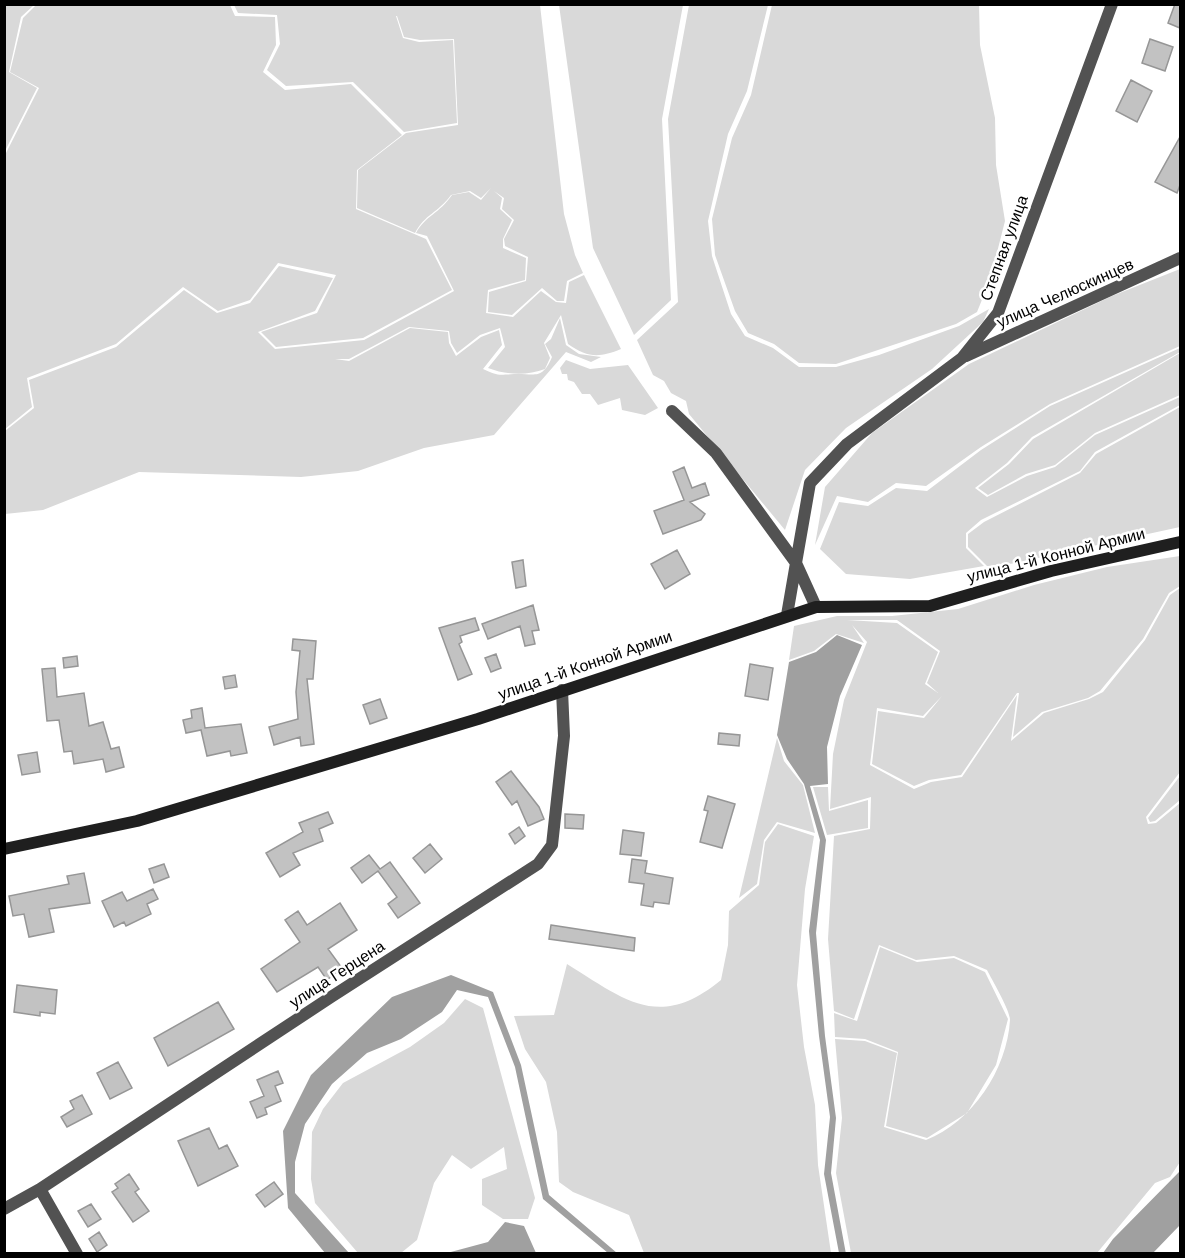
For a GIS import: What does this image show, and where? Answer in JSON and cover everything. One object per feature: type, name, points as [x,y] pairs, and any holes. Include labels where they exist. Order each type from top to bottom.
[{"type":"main road","name":"улица 1-й Конной Армии","points":[[4,849],[136,820],[478,719],[816,607],[930,606],[1051,571],[1180,542]]},
{"type":"street","name":"Степная улица","points":[[787,615],[810,483],[847,444],[962,358],[998,313],[1112,4]]},
{"type":"street","name":"улица Челюскинцев","points":[[962,358],[1180,258]]},
{"type":"street","points":[[672,411],[717,453],[796,563],[816,607]]},
{"type":"street","name":"улица Герцена","points":[[4,1209],[40,1189],[538,864],[552,845],[564,736],[562,690]]},
{"type":"street","points":[[40,1189],[77,1254]]},
{"type":"shaded area","points":[[5,4],[34,5],[21,17],[9,72],[37,88],[5,151]]},
{"type":"shaded area","points":[[36,5],[230,5],[235,16],[275,17],[276,45],[263,72],[285,90],[351,84],[402,135],[357,170],[356,209],[426,239],[452,290],[363,338],[276,347],[261,332],[317,313],[336,275],[278,263],[250,300],[218,311],[183,287],[116,344],[27,378],[32,407],[5,429],[5,155],[39,88],[10,72],[23,18]]},
{"type":"shaded area","points":[[234,5],[540,5],[564,214],[575,255],[583,273],[567,281],[564,301],[557,301],[542,288],[512,315],[488,312],[489,292],[526,281],[528,257],[505,246],[504,239],[514,220],[502,209],[504,198],[494,191],[502,198],[500,209],[512,220],[503,239],[503,248],[526,258],[525,280],[488,290],[486,313],[513,317],[541,291],[556,302],[566,303],[569,282],[584,275],[621,349],[594,355],[575,349],[568,344],[561,315],[544,343],[550,358],[545,369],[524,374],[537,374],[545,370],[552,357],[545,344],[551,339],[560,318],[566,345],[579,354],[601,357],[591,362],[566,352],[494,435],[424,448],[358,471],[301,477],[139,472],[43,510],[5,514],[5,431],[34,408],[29,380],[116,347],[184,290],[217,313],[250,303],[279,266],[333,278],[315,311],[258,332],[275,349],[364,340],[454,291],[427,236],[416,233],[452,195],[469,192],[481,200],[491,188],[481,198],[470,191],[451,195],[423,222],[415,233],[357,208],[358,170],[406,133],[458,125],[454,39],[420,40],[404,37],[396,16],[403,38],[419,42],[453,40],[457,123],[404,132],[353,82],[286,86],[267,70],[280,44],[277,15],[238,13]],"holes":[[[409,327],[449,331],[451,343],[457,353],[480,335],[500,328],[505,347],[488,368],[524,374],[498,374],[483,369],[502,345],[499,330],[481,337],[456,356],[449,343],[448,332],[410,328],[349,361],[335,359],[349,359]]]},
{"type":"shaded area","points":[[559,5],[683,5],[662,119],[671,300],[634,335],[593,248]]},
{"type":"shaded area","points":[[689,5],[768,5],[747,91],[728,134],[708,221],[712,256],[731,314],[745,336],[773,348],[799,367],[836,367],[879,355],[959,326],[989,309],[983,322],[932,369],[846,428],[805,470],[785,530],[689,414],[686,401],[671,393],[664,381],[653,375],[637,340],[678,302],[668,119]]},
{"type":"shaded area","points":[[772,5],[979,5],[980,45],[995,118],[996,165],[1005,221],[990,280],[977,312],[956,324],[836,364],[799,363],[774,344],[748,333],[735,311],[715,255],[712,219],[732,138],[751,95]]},
{"type":"shaded area","points":[[1180,269],[1180,346],[1050,404],[981,447],[926,486],[896,483],[868,502],[837,496],[815,545],[825,487],[872,433],[969,364],[1112,296]]},
{"type":"shaded area","points":[[1180,348],[1180,352],[1032,437],[1007,463],[975,488],[987,497],[1027,476],[1055,467],[1095,435],[1180,397],[1180,405],[1095,452],[1080,471],[981,520],[966,533],[966,548],[984,566],[910,579],[846,574],[820,549],[839,502],[868,506],[896,488],[927,491],[981,450],[1050,406]]},
{"type":"shaded area","points":[[1180,353],[1180,395],[1095,433],[1055,465],[1026,474],[988,495],[978,488],[1009,464],[1033,439]]},
{"type":"shaded area","points":[[566,360],[590,369],[628,365],[658,408],[645,415],[622,410],[620,398],[598,405],[590,394],[582,394],[574,382],[568,380],[567,374],[562,374],[560,368]]},
{"type":"shaded area","points":[[1180,407],[1180,527],[996,567],[987,566],[968,547],[968,534],[984,522],[1080,473],[1096,454]]},
{"type":"shaded area","points":[[1180,556],[1180,586],[1169,593],[1143,639],[1100,691],[1088,698],[1042,712],[1013,737],[1019,693],[1017,693],[961,775],[929,780],[914,786],[872,764],[878,711],[924,718],[942,696],[923,716],[877,708],[870,765],[914,789],[931,782],[962,777],[1017,695],[1011,741],[1044,713],[1089,699],[1103,692],[1145,640],[1170,595],[1180,588],[1180,772],[1146,817],[1148,824],[1156,823],[1180,803],[1180,1162],[1170,1177],[1155,1183],[1097,1253],[851,1253],[836,1173],[842,1118],[835,1039],[865,1041],[897,1053],[884,1127],[926,1140],[943,1132],[958,1121],[984,1092],[1002,1057],[1010,1020],[1004,1002],[987,970],[954,956],[916,960],[879,945],[854,1019],[834,1011],[828,939],[834,836],[870,829],[871,797],[830,809],[833,754],[844,700],[867,642],[852,625],[864,643],[836,634],[814,651],[789,660],[794,626],[837,616],[892,616],[958,609],[1034,585],[1107,567]],"holes":[[[847,620],[897,620],[940,651],[927,683],[938,693],[925,684],[938,652],[897,623]]]},
{"type":"shaded area","points":[[837,635],[862,645],[840,696],[827,747],[828,784],[810,786],[826,840],[816,933],[825,1036],[836,1118],[831,1173],[846,1254],[839,1253],[824,1174],[830,1117],[819,1036],[809,931],[820,840],[804,784],[787,759],[777,735],[789,662],[816,652]]},
{"type":"shaded area","points":[[777,738],[784,761],[803,785],[815,833],[777,822],[764,840],[757,884],[739,898]]},
{"type":"shaded area","points":[[1180,776],[1180,800],[1155,821],[1150,822],[1148,818]]},
{"type":"shaded area","points":[[813,787],[828,787],[829,811],[868,800],[868,828],[827,835]]},
{"type":"shaded area","points":[[778,824],[814,836],[805,889],[797,985],[804,1047],[815,1105],[818,1165],[831,1253],[644,1253],[629,1215],[573,1192],[559,1182],[557,1132],[546,1082],[525,1049],[514,1016],[554,1015],[567,964],[625,998],[642,1005],[660,1007],[679,1004],[699,995],[721,980],[728,945],[729,911],[759,885],[765,842]]},
{"type":"shaded area","points":[[880,947],[917,962],[954,958],[985,972],[1008,1019],[996,1065],[967,1113],[927,1138],[886,1126],[898,1052],[865,1039],[835,1037],[834,1013],[857,1021]]},
{"type":"shaded area","points":[[451,975],[493,992],[521,1065],[549,1195],[617,1253],[608,1253],[543,1199],[515,1067],[488,997],[457,990],[442,1012],[401,1039],[367,1053],[332,1084],[305,1124],[295,1162],[295,1193],[349,1253],[325,1253],[288,1208],[283,1131],[311,1075],[392,997]]},
{"type":"shaded area","points":[[465,999],[483,1008],[535,1198],[528,1219],[503,1219],[482,1205],[482,1179],[507,1169],[504,1147],[471,1169],[452,1155],[434,1183],[417,1240],[401,1253],[358,1253],[315,1203],[311,1179],[312,1132],[323,1109],[343,1083],[410,1047],[444,1023]]},
{"type":"shaded area","points":[[1180,1171],[1180,1225],[1153,1253],[1103,1253],[1113,1239]]},
{"type":"shaded area","points":[[505,1222],[524,1226],[536,1253],[447,1253],[488,1242]]},
{"type":"building","points":[[1175,4],[1180,4],[1180,28],[1168,23]]},
{"type":"building","points":[[1150,39],[1173,47],[1165,71],[1142,63]]},
{"type":"building","points":[[1131,80],[1152,91],[1137,122],[1116,111]]},
{"type":"building","points":[[1180,137],[1180,185],[1177,193],[1155,182]]},
{"type":"building","points":[[684,467],[692,488],[705,483],[709,495],[690,502],[705,514],[701,520],[663,534],[654,511],[684,500],[673,472]]},
{"type":"building","points":[[677,550],[690,574],[665,589],[651,564]]},
{"type":"building","points":[[523,560],[526,586],[516,588],[512,562]]},
{"type":"building","points":[[533,605],[539,630],[532,631],[535,644],[525,646],[520,626],[488,639],[482,624]]},
{"type":"building","points":[[475,618],[479,630],[460,636],[462,642],[459,644],[472,674],[458,680],[439,628]]},
{"type":"building","points":[[293,639],[316,641],[313,679],[307,679],[314,744],[301,746],[300,737],[274,745],[269,727],[298,719],[296,692],[300,651],[292,650]]},
{"type":"building","points":[[496,654],[501,668],[491,672],[485,658]]},
{"type":"building","points":[[77,656],[78,666],[64,668],[63,658]]},
{"type":"building","points":[[750,664],[773,668],[768,700],[745,696]]},
{"type":"building","points":[[55,668],[57,697],[84,693],[89,726],[103,722],[111,749],[119,747],[124,767],[106,772],[103,759],[74,764],[72,751],[64,752],[59,720],[47,721],[42,669]]},
{"type":"building","points":[[235,675],[237,687],[225,689],[223,677]]},
{"type":"building","points":[[380,699],[387,718],[370,724],[363,705]]},
{"type":"building","points":[[202,708],[205,728],[241,724],[247,753],[231,756],[230,751],[207,756],[201,730],[186,733],[183,720],[192,718],[191,710]]},
{"type":"building","points":[[719,733],[740,735],[739,746],[718,744]]},
{"type":"building","points":[[37,752],[40,772],[22,775],[18,755]]},
{"type":"building","points":[[511,771],[539,807],[544,819],[528,826],[517,801],[512,805],[496,782]]},
{"type":"building","points":[[708,796],[735,804],[722,848],[700,842],[708,811],[704,810]]},
{"type":"building","points":[[328,812],[333,823],[319,829],[323,841],[293,853],[300,865],[280,877],[266,853],[303,832],[299,823]]},
{"type":"building","points":[[565,814],[584,815],[583,829],[565,828]]},
{"type":"building","points":[[519,827],[525,836],[515,844],[509,834]]},
{"type":"building","points":[[623,830],[644,833],[641,856],[620,854]]},
{"type":"building","points":[[430,844],[442,859],[425,873],[413,858]]},
{"type":"building","points":[[369,855],[380,869],[390,862],[420,903],[398,918],[388,904],[397,897],[378,871],[362,883],[351,868]]},
{"type":"building","points":[[632,859],[647,861],[645,873],[673,878],[669,904],[654,902],[653,907],[641,905],[644,884],[629,882]]},
{"type":"building","points":[[164,864],[169,877],[154,883],[149,869]]},
{"type":"building","points":[[84,873],[90,903],[49,909],[54,932],[29,937],[24,914],[13,916],[9,896],[69,884],[67,876]]},
{"type":"building","points":[[153,889],[158,899],[147,904],[151,914],[126,926],[124,922],[114,927],[102,901],[122,892],[127,901]]},
{"type":"building","points":[[340,903],[357,930],[328,949],[342,968],[327,980],[318,967],[277,992],[261,969],[300,942],[285,920],[298,911],[307,925]]},
{"type":"building","points":[[551,925],[635,938],[634,951],[549,939]]},
{"type":"building","points":[[17,985],[57,990],[55,1014],[40,1012],[40,1016],[14,1012]]},
{"type":"building","points":[[218,1002],[234,1029],[168,1066],[154,1038]]},
{"type":"building","points":[[118,1062],[132,1088],[110,1099],[97,1073]]},
{"type":"building","points":[[278,1071],[283,1083],[275,1086],[281,1101],[265,1108],[267,1114],[257,1118],[250,1102],[264,1096],[257,1080]]},
{"type":"building","points":[[82,1095],[92,1114],[67,1127],[61,1117],[74,1109],[70,1101]]},
{"type":"building","points":[[209,1128],[219,1149],[227,1145],[238,1166],[198,1186],[178,1141]]},
{"type":"building","points":[[129,1174],[139,1189],[135,1192],[149,1211],[133,1222],[112,1192],[118,1188],[115,1184]]},
{"type":"building","points":[[274,1182],[283,1194],[265,1207],[256,1195]]},
{"type":"building","points":[[91,1204],[101,1219],[88,1227],[78,1211]]},
{"type":"building","points":[[99,1232],[107,1245],[97,1252],[89,1239]]}]
